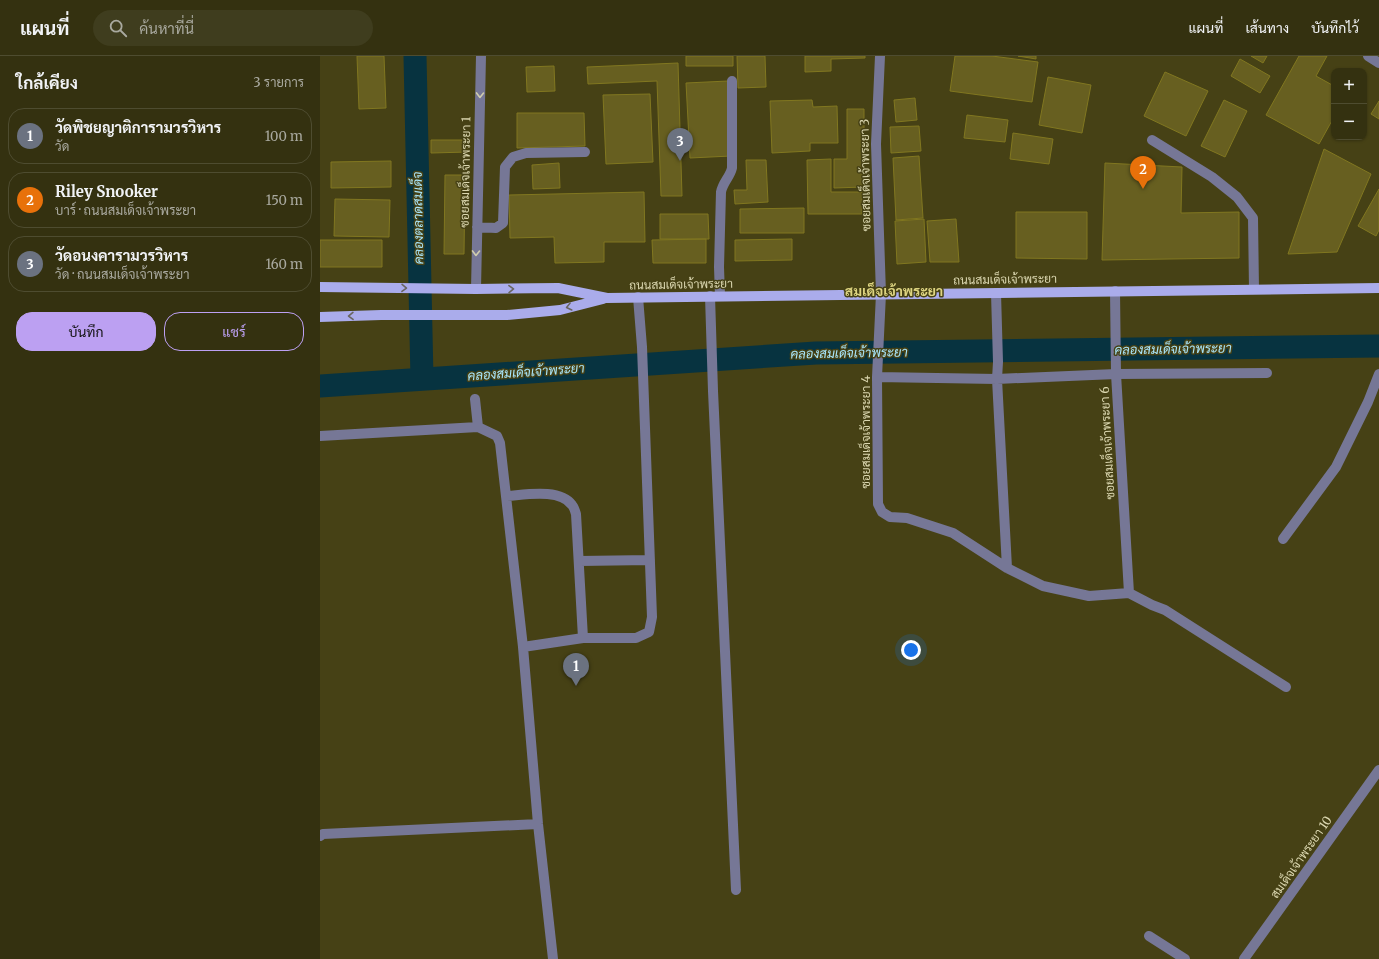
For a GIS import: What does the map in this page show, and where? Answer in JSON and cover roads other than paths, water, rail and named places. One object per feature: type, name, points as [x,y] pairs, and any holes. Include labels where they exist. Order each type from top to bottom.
[{"type":"main road","name":"ถนนสมเด็จเจ้าพระยา","points":[[320,287],[476,289],[558,288],[607,298]]},
{"type":"main road","name":"ถนนสมเด็จเจ้าพระยา","points":[[320,317],[381,315],[507,315],[560,310],[607,298],[638,297],[1379,288]]},
{"type":"street","name":"ซอยสมเด็จเจ้าพระยา 1","points":[[476,289],[481,56]]},
{"type":"street","name":"ซอยสมเด็จเจ้าพระยา 3","points":[[880,56],[876,144],[881,294]]},
{"type":"street","points":[[1368,56],[1379,63]]},
{"type":"street","points":[[732,81],[732,168],[722,186],[721,192],[719,266],[711,342],[736,890]]},
{"type":"street","points":[[1152,140],[1212,177],[1237,196],[1253,218],[1254,289]]},
{"type":"street","points":[[477,227],[496,228],[503,223],[504,167],[513,157],[526,152],[585,152]]},
{"type":"street","name":"ซอยสมเด็จเจ้าพระยา 6","points":[[1115,291],[1116,374],[1129,593]]},
{"type":"street","points":[[996,293],[997,378],[1007,568],[1043,586],[1089,596],[1129,593],[1165,610],[1286,687]]},
{"type":"street","name":"ซอยสมเด็จเจ้าพระยา 4","points":[[881,294],[877,377],[878,504],[882,512],[890,517],[907,518],[953,533],[1007,568]]},
{"type":"street","points":[[523,647],[583,638],[636,638],[649,632],[652,617],[642,347],[638,297]]},
{"type":"street","points":[[877,377],[997,378],[1116,374],[1267,372]]},
{"type":"street","points":[[1283,539],[1336,467],[1368,402],[1379,374]]},
{"type":"street","points":[[475,399],[478,427]]},
{"type":"street","points":[[320,436],[478,427],[498,436],[523,647],[538,824],[552,959]]},
{"type":"street","points":[[506,496],[550,493],[560,496],[572,505],[576,514],[580,562],[583,638]]},
{"type":"street","points":[[580,562],[650,560]]},
{"type":"street","name":"สมเด็จเจ้าพระยา 10","points":[[1244,959],[1379,770]]},
{"type":"street","points":[[320,836],[323,834],[538,824]]},
{"type":"street","points":[[1148,936],[1185,959]]},
{"type":"waterway","name":"คลองตลาดสมเด็จ","points":[[415,56],[422,379]]},
{"type":"waterway","name":"คลองสมเด็จเจ้าพระยา","points":[[320,386],[816,353],[1379,346]]},
{"type":"place","name":"วัดอนงคารามวรวิหาร","points":[[680,161]]},
{"type":"place","name":"Riley Snooker","points":[[1143,189]]},
{"type":"place","name":"วัดพิชยญาติการามวรวิหาร","points":[[576,686]]},
{"type":"district","name":"สมเด็จเจ้าพระยา","points":[[894,291]]}]
